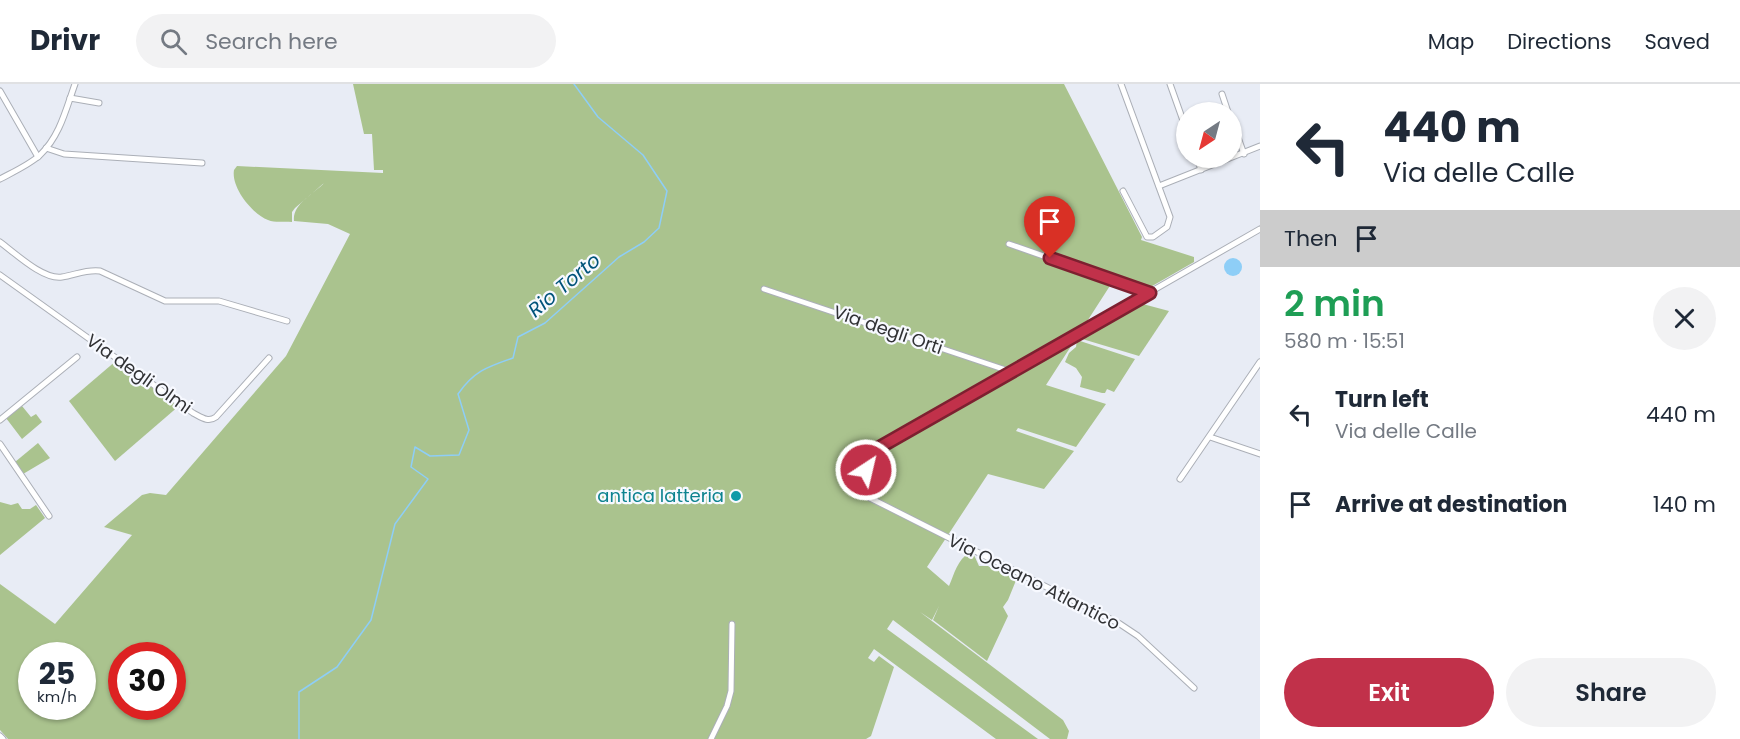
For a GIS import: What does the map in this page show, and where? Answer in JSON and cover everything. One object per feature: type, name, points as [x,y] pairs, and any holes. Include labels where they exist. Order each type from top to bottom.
[{"type":"street","points":[[0,179],[38,157],[46,148],[58,130],[75,84]]},
{"type":"street","points":[[1121,84],[1171,220],[1167,227],[1150,238],[1145,235],[1123,191]]},
{"type":"street","points":[[1170,84],[1176,102]]},
{"type":"street","points":[[0,91],[38,157]]},
{"type":"street","points":[[1222,94],[1225,102]]},
{"type":"street","points":[[70,98],[99,102]]},
{"type":"street","points":[[1159,186],[1260,146]]},
{"type":"street","points":[[46,148],[64,154],[202,163]]},
{"type":"street","points":[[1242,148],[1244,154]]},
{"type":"street","points":[[1012,372],[1260,229]]},
{"type":"street","points":[[0,242],[51,277],[60,278],[88,271],[100,271],[165,300],[219,301],[287,321]]},
{"type":"street","points":[[1010,244],[1150,293]]},
{"type":"street","name":"Via degli Olmi","points":[[0,275],[114,357],[206,419],[216,417],[269,358]]},
{"type":"street","name":"Via degli Orti","points":[[764,289],[1012,372]]},
{"type":"street","points":[[0,420],[77,357]]},
{"type":"street","points":[[1180,479],[1260,362]]},
{"type":"street","name":"Via Oceano Atlantico","points":[[1012,372],[875,451],[869,459],[862,494],[1134,633],[1194,688]]},
{"type":"street","points":[[1209,437],[1260,454]]},
{"type":"street","points":[[0,444],[49,516]]},
{"type":"street","points":[[711,739],[727,706],[731,691],[732,624]]},
{"type":"green space","points":[[353,84],[1064,84],[1142,237],[1141,240],[1194,257],[1194,262],[1147,289],[1115,278],[1046,385],[1106,404],[1076,447],[1018,428],[1016,431],[1074,451],[1044,489],[988,474],[927,567],[949,586],[959,563],[969,553],[974,555],[979,566],[988,566],[994,570],[999,568],[1017,578],[1003,607],[1008,616],[987,661],[933,620],[939,606],[932,620],[920,612],[1063,720],[1069,731],[1067,739],[1050,739],[893,620],[887,629],[1038,739],[996,739],[874,649],[868,658],[874,662],[879,656],[894,667],[871,736],[866,739],[8,739],[0,730],[0,584],[55,624],[132,535],[104,527],[142,495],[150,493],[166,495],[286,356],[350,234],[328,224],[294,221],[296,209],[304,200],[295,208],[292,212],[292,222],[277,222],[262,217],[243,199],[236,184],[234,170],[237,166],[383,173],[383,170],[374,170],[372,134],[364,134]]},
{"type":"green space","points":[[1139,303],[1169,311],[1139,356],[1079,338]]},
{"type":"green space","points":[[1077,340],[1135,359],[1114,392],[1107,389],[1105,393],[1102,393],[1080,387],[1082,377],[1076,368],[1065,362],[1069,353],[1076,347]]},
{"type":"green space","points":[[117,360],[180,405],[115,461],[69,401]]},
{"type":"green space","points":[[22,406],[31,417],[36,414],[42,422],[22,439],[6,418]]},
{"type":"green space","points":[[38,443],[50,458],[23,474],[15,462]]},
{"type":"green space","points":[[0,502],[11,505],[18,503],[22,509],[30,509],[36,505],[45,518],[0,555]]},
{"type":"water","points":[[1229,258],[1237,258],[1242,263],[1240,274],[1229,276],[1224,271],[1224,263]]},
{"type":"waterway","name":"Rio Torto","points":[[299,739],[299,692],[337,667],[371,620],[395,524],[428,479],[411,467],[415,447],[430,456],[459,455],[469,430],[458,394],[464,386],[482,371],[513,358],[518,337],[545,323],[619,257],[644,242],[659,228],[667,191],[643,155],[598,117],[574,84]]},
{"type":"place","name":"antica latteria","points":[[736,496]]},
{"type":"route","points":[[866,470],[869,459],[880,447],[1150,293],[1050,258]]}]
